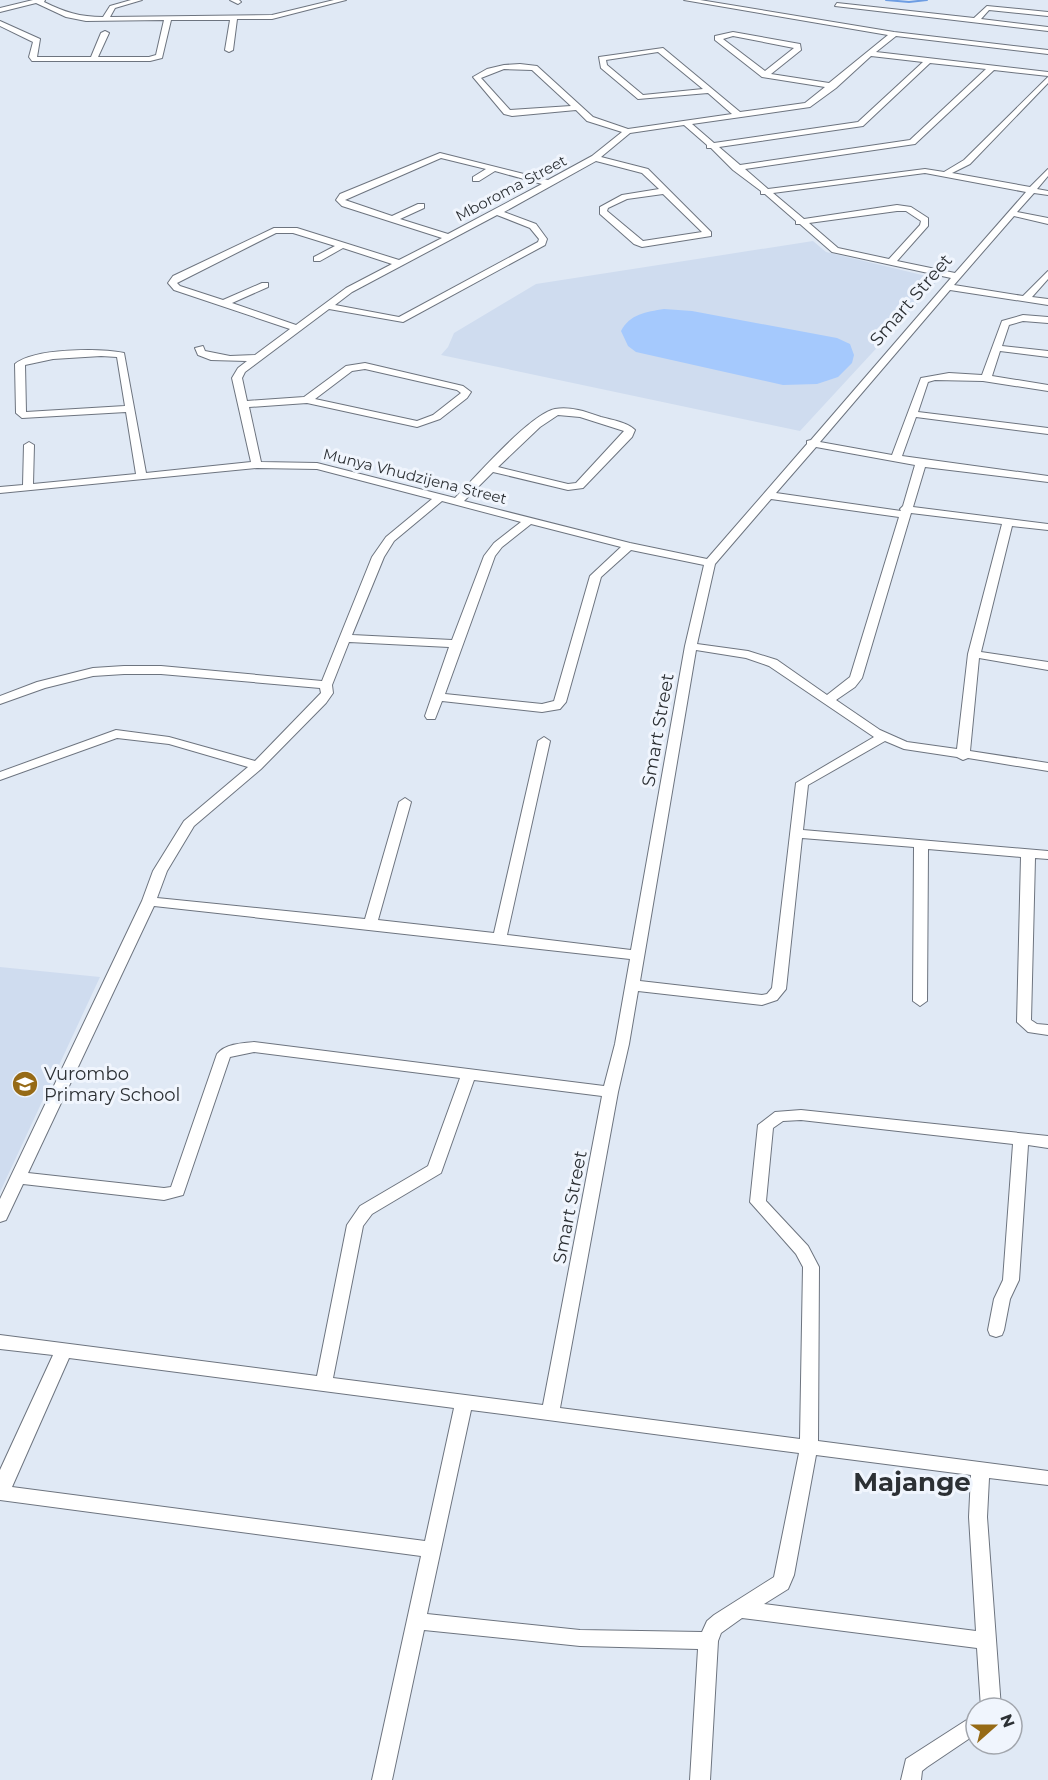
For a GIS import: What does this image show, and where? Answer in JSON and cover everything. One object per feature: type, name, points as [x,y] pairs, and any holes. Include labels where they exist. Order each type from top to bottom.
[{"type":"street","points":[[106,18],[112,7],[138,0]]},
{"type":"street","points":[[315,0],[326,4]]},
{"type":"street","points":[[0,10],[39,1],[75,18],[279,16],[343,0]]},
{"type":"street","points":[[687,0],[975,21],[1048,29]]},
{"type":"street","points":[[975,21],[985,8],[1048,14]]},
{"type":"street","points":[[830,10],[894,34],[1048,52]]},
{"type":"street","points":[[229,50],[234,17]]},
{"type":"street","points":[[0,23],[37,41],[33,57],[35,59],[93,60],[156,58],[159,56],[168,18]]},
{"type":"street","points":[[93,60],[105,33]]},
{"type":"street","points":[[765,75],[798,48],[797,46],[733,34],[718,38],[765,75],[833,86]]},
{"type":"street","points":[[577,108],[512,114],[507,112],[477,80],[477,77],[492,69],[526,66],[534,68],[595,122],[628,131],[807,105],[894,34]]},
{"type":"street","points":[[708,91],[641,97],[604,66],[602,59],[660,50],[740,116]]},
{"type":"street","points":[[872,54],[1048,74]]},
{"type":"street","points":[[710,146],[860,124],[928,60]]},
{"type":"street","points":[[736,168],[912,142],[992,68]]},
{"type":"street","points":[[947,173],[967,162],[1048,79]]},
{"type":"street","points":[[686,123],[799,222],[835,250],[956,276]]},
{"type":"street","name":"Mboroma Street","points":[[257,465],[237,378],[241,370],[349,290],[594,158],[628,131]]},
{"type":"street","points":[[448,237],[345,204],[340,200],[343,196],[432,156],[450,156],[549,183]]},
{"type":"street","points":[[594,158],[639,167],[663,190],[708,234],[642,244],[603,212],[604,207],[618,199],[663,190]]},
{"type":"street","points":[[476,179],[493,169]]},
{"type":"street","name":"Smart Street","points":[[549,1413],[610,1092],[622,1044],[691,646],[710,563],[1048,171]]},
{"type":"street","points":[[764,192],[907,172],[947,173],[1048,193]]},
{"type":"street","points":[[393,219],[421,206]]},
{"type":"street","points":[[799,222],[897,208],[908,209],[925,220],[924,226],[890,263]]},
{"type":"street","points":[[327,306],[400,320],[543,243],[543,239],[533,226],[497,212]]},
{"type":"street","points":[[1012,213],[1048,221]]},
{"type":"street","points":[[296,328],[177,288],[172,283],[176,278],[274,231],[294,230],[399,263]]},
{"type":"street","points":[[317,259],[341,246]]},
{"type":"street","points":[[1024,299],[1048,274]]},
{"type":"street","points":[[225,303],[266,285]]},
{"type":"street","points":[[946,288],[1048,302]]},
{"type":"street","points":[[986,380],[1003,326],[1010,320],[1023,318],[1048,320]]},
{"type":"street","points":[[200,348],[201,353],[211,357],[258,358]]},
{"type":"street","points":[[996,348],[1048,354]]},
{"type":"street","points":[[129,409],[26,416],[21,413],[20,364],[33,359],[105,353],[121,355],[142,477]]},
{"type":"street","points":[[244,404],[307,400],[417,424],[428,423],[464,396],[466,392],[460,388],[376,368],[356,366],[349,368],[307,400]]},
{"type":"street","points":[[896,459],[924,380],[930,377],[940,375],[1048,388]]},
{"type":"street","points":[[458,501],[490,468],[550,414],[556,412],[630,430],[628,435],[579,486],[568,487],[490,468]]},
{"type":"street","points":[[912,414],[1048,431]]},
{"type":"street","points":[[812,443],[921,463],[1048,479]]},
{"type":"street","points":[[28,446],[28,488]]},
{"type":"street","points":[[829,699],[856,678],[921,463]]},
{"type":"street","name":"Munya Vhudzijena Street","points":[[0,490],[257,465],[317,466],[628,546],[710,563]]},
{"type":"street","points":[[769,495],[1048,527]]},
{"type":"street","points":[[0,1216],[160,871],[189,824],[257,766],[322,700],[327,693],[326,685],[378,557],[390,539],[440,497]]},
{"type":"street","points":[[431,716],[490,556],[498,545],[530,520]]},
{"type":"street","points":[[963,756],[974,654],[1008,522]]},
{"type":"street","points":[[438,697],[542,708],[556,706],[560,702],[596,576],[628,546]]},
{"type":"street","points":[[345,638],[456,644]]},
{"type":"street","points":[[691,646],[764,659],[829,699],[883,737],[925,750],[1048,767]]},
{"type":"street","points":[[974,654],[1048,666]]},
{"type":"street","points":[[0,700],[41,685],[93,672],[124,670],[161,670],[326,685]]},
{"type":"street","points":[[0,776],[101,738],[123,734],[174,742],[257,766]]},
{"type":"street","points":[[631,985],[762,1000],[772,996],[779,989],[802,783],[883,737]]},
{"type":"street","points":[[500,937],[544,741]]},
{"type":"street","points":[[370,924],[405,802]]},
{"type":"street","points":[[795,832],[1048,855]]},
{"type":"street","points":[[920,1001],[921,845]]},
{"type":"street","points":[[1028,854],[1023,1022],[1033,1029],[1048,1030]]},
{"type":"street","points":[[148,901],[432,932],[500,937],[637,955]]},
{"type":"street","points":[[18,1178],[164,1194],[177,1191],[224,1054],[236,1049],[254,1047],[468,1076],[610,1092]]},
{"type":"street","points":[[324,1383],[355,1225],[366,1210],[435,1169],[468,1076]]},
{"type":"street","points":[[700,1780],[708,1641],[714,1627],[781,1583],[785,1575],[808,1446],[811,1267],[802,1250],[758,1202],[766,1125],[780,1116],[801,1114],[1048,1142]]},
{"type":"street","points":[[996,1330],[1002,1299],[1011,1280],[1021,1139]]},
{"type":"street","points":[[0,1341],[1048,1478]]},
{"type":"street","points":[[64,1349],[2,1485],[5,1494],[432,1550]]},
{"type":"street","points":[[382,1780],[464,1401]]},
{"type":"street","points":[[980,1469],[978,1517],[988,1641],[990,1696]]},
{"type":"street","points":[[740,1609],[988,1641]]},
{"type":"street","points":[[417,1621],[580,1638],[708,1641]]},
{"type":"street","points":[[911,1780],[913,1766],[964,1731]]},
{"type":"shaded area","points":[[813,241],[826,252],[939,279],[909,312],[893,319],[888,324],[883,332],[884,340],[800,431],[441,355],[448,347],[454,333],[536,284]]},
{"type":"shaded area","points":[[664,309],[692,311],[837,338],[850,344],[854,355],[852,363],[838,377],[817,384],[783,385],[636,352],[628,346],[621,331],[625,325],[634,317]]},
{"type":"shaded area","name":"Vurombo Primary School","points":[[0,967],[100,977],[0,1192]]},
{"type":"waterway","points":[[886,0],[909,2],[927,0]]},
{"type":"place","name":"Vurombo Primary School","points":[[25,1084]]},
{"type":"district","name":"Majange","points":[[912,1482]]}]
